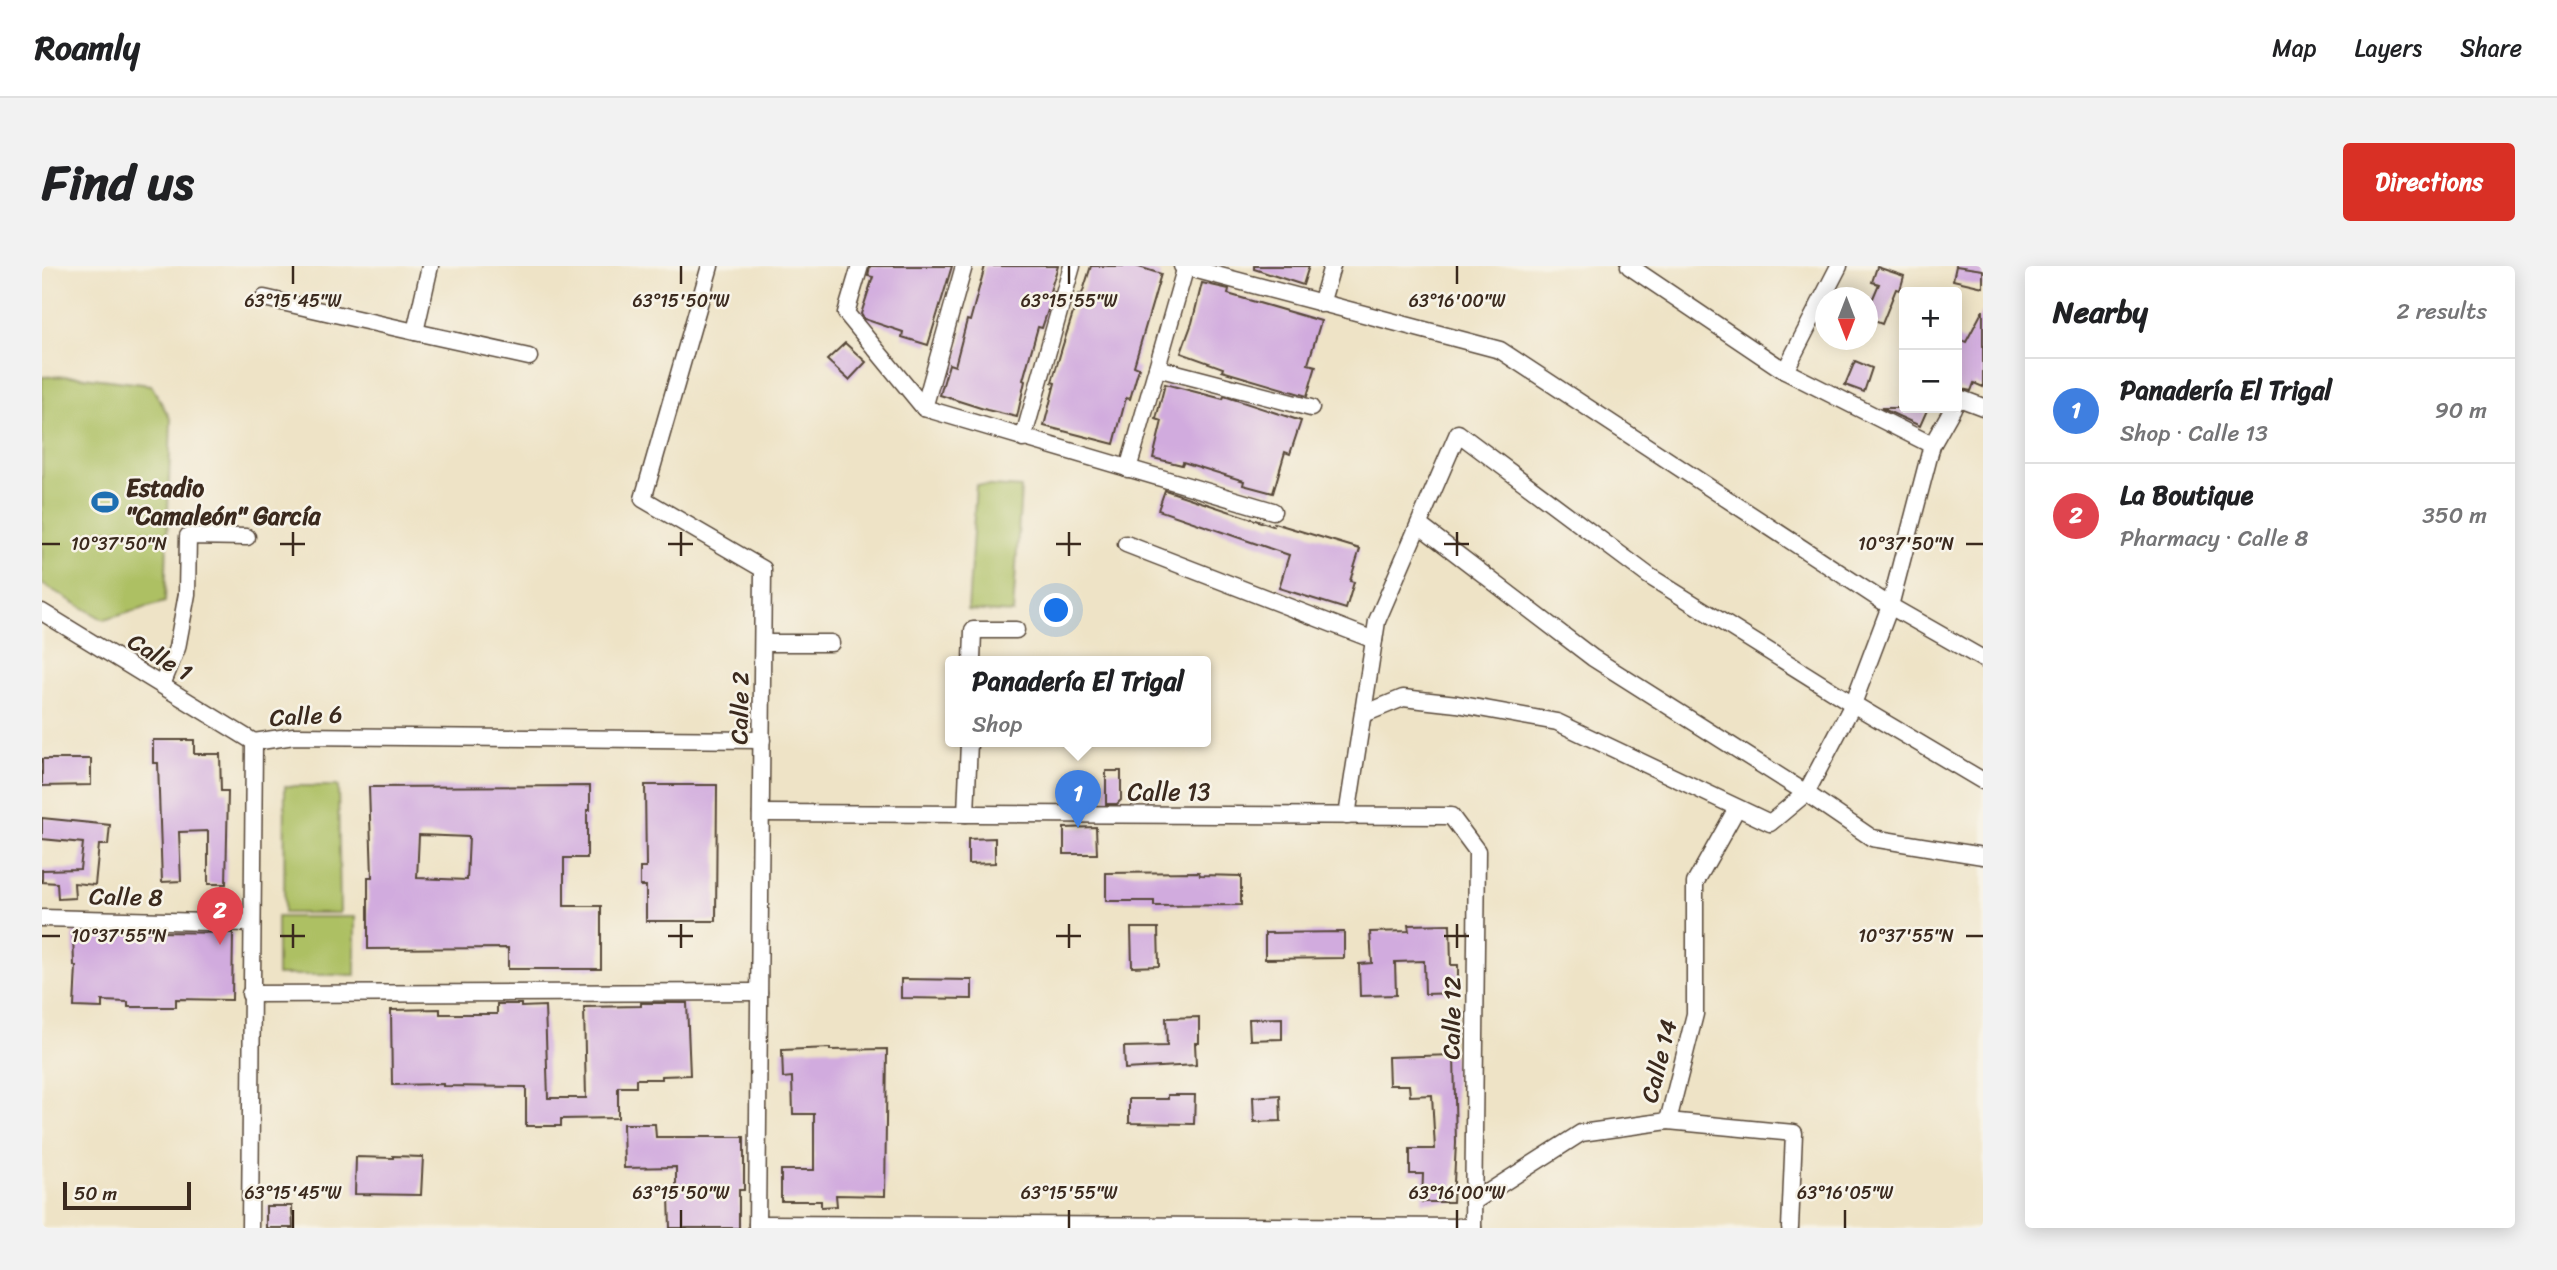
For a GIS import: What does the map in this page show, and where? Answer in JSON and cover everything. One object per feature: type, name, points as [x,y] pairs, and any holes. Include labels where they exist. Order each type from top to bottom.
[{"type":"street","points":[[415,332],[429,266]]},
{"type":"street","name":"Calle 2","points":[[710,266],[643,499],[763,569],[757,1226]]},
{"type":"street","points":[[860,266],[846,313],[924,408],[1273,511]]},
{"type":"street","points":[[924,408],[964,266]]},
{"type":"street","points":[[1023,439],[1072,266]]},
{"type":"street","points":[[1128,469],[1184,266],[1500,350],[1890,606],[1982,654]]},
{"type":"street","points":[[1321,304],[1332,266]]},
{"type":"street","points":[[1785,371],[1839,266]]},
{"type":"street","points":[[1635,268],[1785,371],[1932,445]]},
{"type":"street","points":[[264,298],[529,357]]},
{"type":"street","points":[[1157,368],[1311,408]]},
{"type":"street","points":[[1962,399],[1983,407]]},
{"type":"street","points":[[1364,714],[1403,698],[1557,722],[1770,823],[1806,793],[1853,704],[1890,606],[1932,445],[1950,413]]},
{"type":"street","points":[[1347,816],[1377,621],[1458,433],[1649,576],[1853,704],[1983,781]]},
{"type":"street","points":[[1419,525],[1593,658],[1872,838],[1983,856]]},
{"type":"street","points":[[162,685],[177,648],[187,594],[188,536],[247,537]]},
{"type":"street","points":[[1126,544],[1374,640]]},
{"type":"street","name":"Calle 1","points":[[42,612],[254,742]]},
{"type":"street","points":[[972,656],[973,630],[1016,630]]},
{"type":"street","points":[[763,643],[831,643]]},
{"type":"street","name":"Calle 6","points":[[250,1228],[254,742],[294,736],[762,740]]},
{"type":"street","points":[[967,814],[969,747]]},
{"type":"street","name":"Calle 14","points":[[1473,1202],[1581,1133],[1668,1121],[1695,1014],[1695,883],[1737,808]]},
{"type":"street","name":"Calle 13","points":[[761,813],[1451,816]]},
{"type":"street","name":"Calle 12","points":[[1451,816],[1477,850],[1473,1227]]},
{"type":"street","name":"Calle 8","points":[[42,918],[251,923]]},
{"type":"street","points":[[250,994],[760,992]]},
{"type":"street","points":[[1668,1121],[1794,1133],[1790,1228]]},
{"type":"street","points":[[757,1226],[1473,1227]]},
{"type":"green space","name":"Estadio \"Camaleón\" García","points":[[75,376],[151,385],[171,420],[165,602],[104,620],[42,584],[42,377]]},
{"type":"green space","points":[[976,485],[1021,488],[1013,613],[968,610]]},
{"type":"green space","points":[[285,786],[338,786],[340,913],[284,913]]},
{"type":"green space","points":[[277,917],[355,917],[355,975],[277,975]]},
{"type":"building","points":[[870,266],[952,266],[928,345],[902,337],[903,332],[864,319],[861,314],[873,277],[868,276]]},
{"type":"building","points":[[985,266],[1058,266],[1050,291],[1054,292],[1042,328],[1038,327],[1023,380],[1025,381],[1017,417],[940,395],[949,364],[955,366]]},
{"type":"building","points":[[1091,266],[1136,266],[1161,274],[1134,366],[1139,368],[1130,399],[1126,398],[1114,444],[1044,426],[1055,383],[1052,382],[1079,294],[1082,294]]},
{"type":"building","points":[[1254,266],[1309,266],[1303,285],[1254,269]]},
{"type":"building","points":[[1956,266],[1983,270],[1983,287],[1953,280]]},
{"type":"building","points":[[1877,267],[1904,276],[1882,324],[1878,322],[1879,284],[1872,282]]},
{"type":"building","points":[[1202,283],[1229,289],[1228,294],[1321,321],[1308,364],[1316,366],[1307,396],[1222,371],[1223,368],[1181,353]]},
{"type":"building","points":[[1983,310],[1983,387],[1974,383],[1971,391],[1962,389],[1962,340],[1966,342]]},
{"type":"building","points":[[845,343],[866,362],[849,380],[827,360]]},
{"type":"building","points":[[1855,361],[1872,368],[1864,392],[1845,385]]},
{"type":"building","points":[[1165,384],[1223,399],[1224,396],[1301,421],[1290,454],[1285,452],[1273,493],[1243,485],[1244,481],[1183,462],[1182,465],[1153,458],[1162,421],[1156,419]]},
{"type":"building","points":[[1881,408],[1899,408],[1899,413],[1926,413],[1920,426]]},
{"type":"building","points":[[1165,490],[1273,526],[1274,523],[1360,549],[1350,581],[1354,582],[1346,609],[1279,588],[1289,555],[1158,510]]},
{"type":"building","points":[[153,740],[194,740],[194,754],[220,754],[221,791],[228,791],[226,884],[208,884],[208,831],[179,832],[181,881],[162,882],[158,763],[153,763]]},
{"type":"building","points":[[42,759],[91,759],[91,785],[42,786]]},
{"type":"building","points":[[1106,771],[1121,771],[1121,800],[1117,804],[1106,804]]},
{"type":"building","points":[[645,785],[717,785],[716,921],[646,921],[646,886],[640,886],[640,868],[646,868]]},
{"type":"building","points":[[590,786],[587,858],[564,858],[564,906],[601,906],[601,969],[508,969],[508,948],[368,949],[368,877],[372,877],[369,787]],"holes":[[[419,835],[469,837],[467,880],[417,878]]]},
{"type":"building","points":[[42,818],[110,825],[108,845],[99,845],[95,885],[74,883],[75,898],[58,899],[57,883],[42,882],[42,870],[80,869],[83,843],[42,839]]},
{"type":"building","points":[[1096,827],[1097,854],[1064,854],[1064,828]]},
{"type":"building","points":[[995,838],[995,863],[968,864],[968,839]]},
{"type":"building","points":[[1199,872],[1200,875],[1241,876],[1241,905],[1154,906],[1154,901],[1106,901],[1106,873]]},
{"type":"building","points":[[1450,924],[1451,965],[1458,965],[1458,993],[1425,994],[1424,961],[1395,962],[1396,995],[1360,996],[1359,964],[1372,963],[1370,932],[1409,931],[1408,925]]},
{"type":"building","points":[[1131,928],[1158,928],[1159,966],[1132,967]]},
{"type":"building","points":[[73,931],[233,933],[232,1000],[176,999],[176,1007],[128,1007],[128,1002],[102,1001],[102,1008],[74,1007],[76,966]]},
{"type":"building","points":[[1344,932],[1344,958],[1265,959],[1265,933]]},
{"type":"building","points":[[901,979],[972,980],[972,999],[901,998]]},
{"type":"building","points":[[641,1003],[687,1003],[690,1075],[636,1079],[636,1087],[618,1087],[618,1118],[561,1119],[561,1126],[526,1126],[526,1087],[392,1085],[391,1010],[440,1009],[440,1014],[497,1014],[497,1004],[521,1004],[521,1007],[545,1006],[548,1098],[586,1098],[584,1007],[641,1006]]},
{"type":"building","points":[[1199,1017],[1199,1043],[1195,1043],[1196,1065],[1125,1069],[1124,1047],[1167,1046],[1166,1018]]},
{"type":"building","points":[[1282,1018],[1282,1039],[1250,1040],[1249,1019]]},
{"type":"building","points":[[887,1049],[885,1196],[836,1195],[837,1206],[821,1207],[821,1201],[781,1201],[781,1170],[814,1170],[814,1114],[793,1114],[792,1077],[783,1078],[782,1050]]},
{"type":"building","points":[[1454,1055],[1456,1143],[1453,1202],[1422,1202],[1423,1174],[1410,1174],[1410,1149],[1435,1149],[1432,1095],[1410,1096],[1409,1085],[1389,1085],[1388,1057]]},
{"type":"building","points":[[1168,1095],[1195,1095],[1194,1124],[1129,1123],[1129,1099],[1168,1099]]},
{"type":"building","points":[[1280,1095],[1281,1121],[1254,1122],[1253,1097]]},
{"type":"building","points":[[623,1124],[655,1124],[656,1137],[744,1137],[744,1190],[739,1190],[739,1228],[670,1228],[669,1196],[676,1196],[676,1167],[624,1168]]},
{"type":"building","points":[[356,1157],[423,1157],[421,1195],[355,1194]]},
{"type":"building","points":[[266,1206],[292,1206],[293,1228],[266,1228]]},
{"type":"place","name":"Estadio \"Camaleón\" García","points":[[105,502]]},
{"type":"place","name":"Panadería El Trigal","points":[[1078,828]]},
{"type":"place","name":"La Boutique","points":[[220,945]]}]
